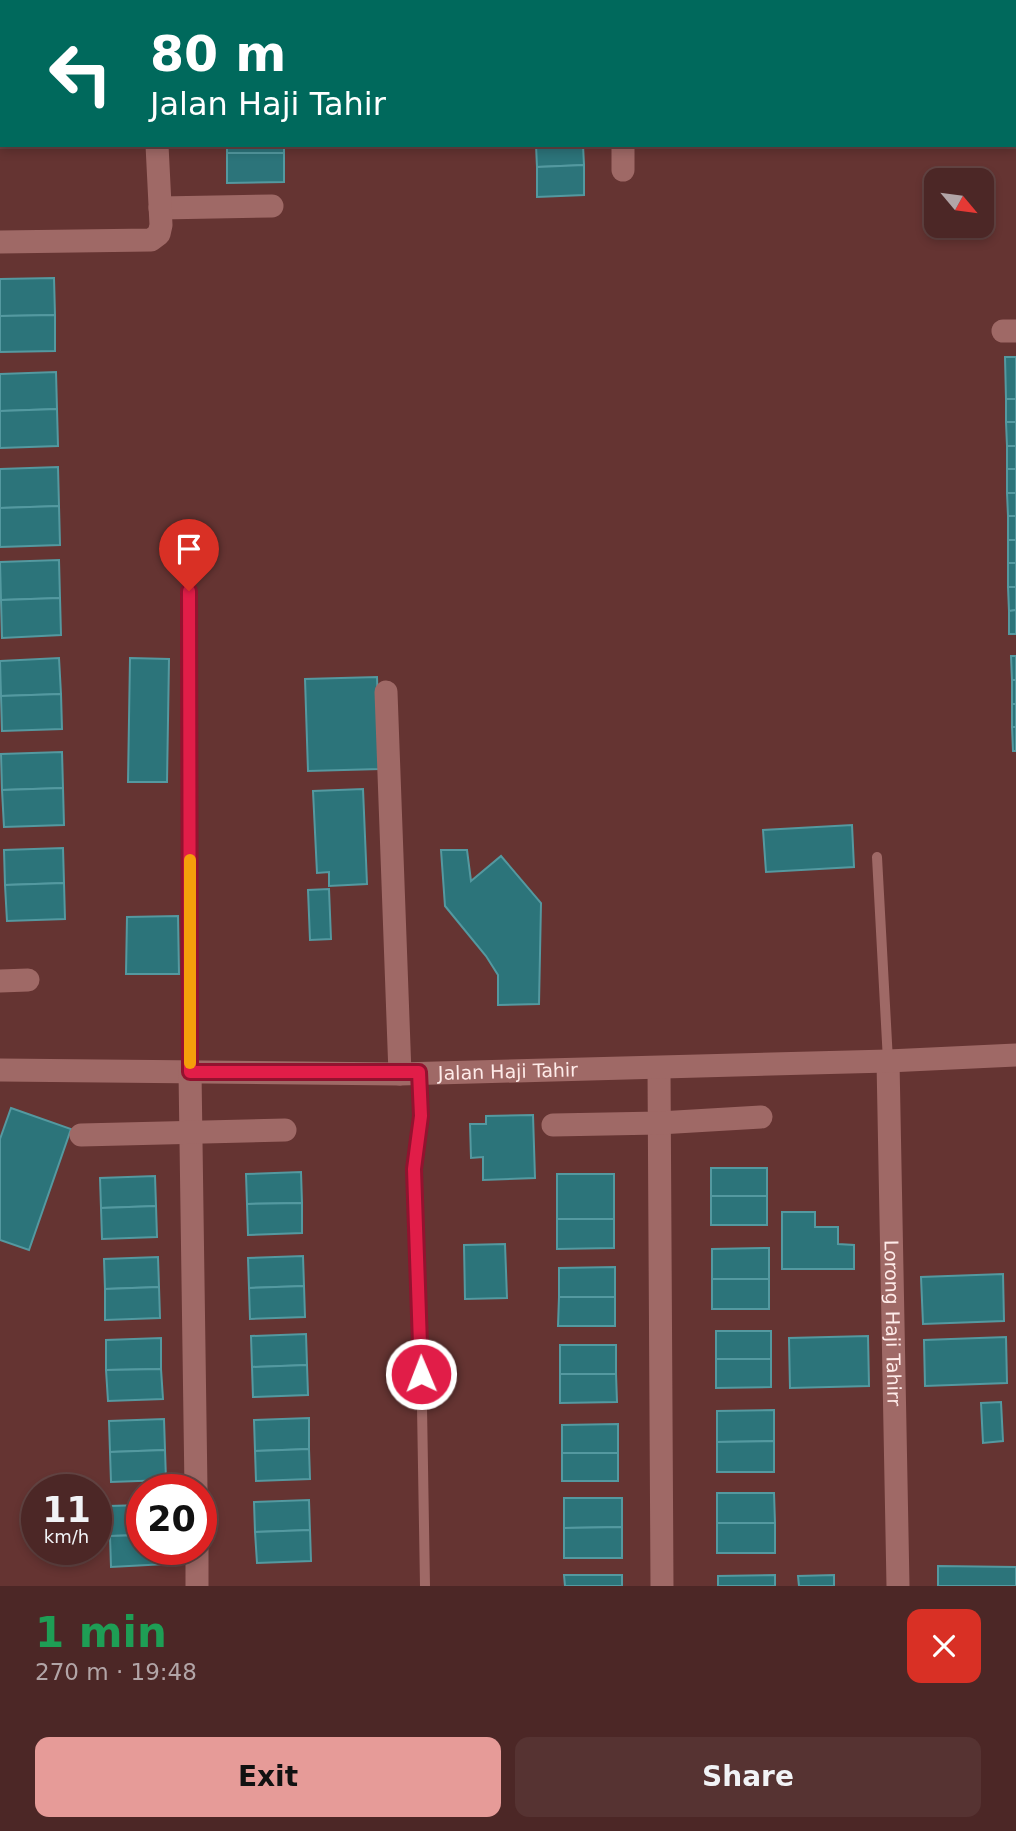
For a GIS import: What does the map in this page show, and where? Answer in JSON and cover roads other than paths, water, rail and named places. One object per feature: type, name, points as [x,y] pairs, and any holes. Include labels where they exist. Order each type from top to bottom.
[{"type":"street","points":[[0,242],[151,240],[159,234],[161,225],[158,147]]},
{"type":"street","points":[[623,147],[623,170]]},
{"type":"street","points":[[160,208],[272,206]]},
{"type":"street","points":[[386,692],[409,1073]]},
{"type":"street","points":[[0,981],[28,980]]},
{"type":"street","name":"Jalan Haji Tahir","points":[[0,1070],[409,1073],[659,1068],[1016,1055]]},
{"type":"street","name":"Lorong Haji Tahirr","points":[[888,1061],[898,1586]]},
{"type":"street","points":[[659,1068],[662,1586]]},
{"type":"street","points":[[190,1072],[196,1474]]},
{"type":"street","points":[[553,1125],[761,1117]]},
{"type":"street","points":[[81,1135],[285,1130]]},
{"type":"street","points":[[197,1565],[197,1586]]},
{"type":"lane","points":[[189,564],[190,1072]]},
{"type":"lane","points":[[877,857],[888,1061]]},
{"type":"lane","points":[[409,1073],[421,1116],[414,1169],[421,1347],[425,1586]]}]
